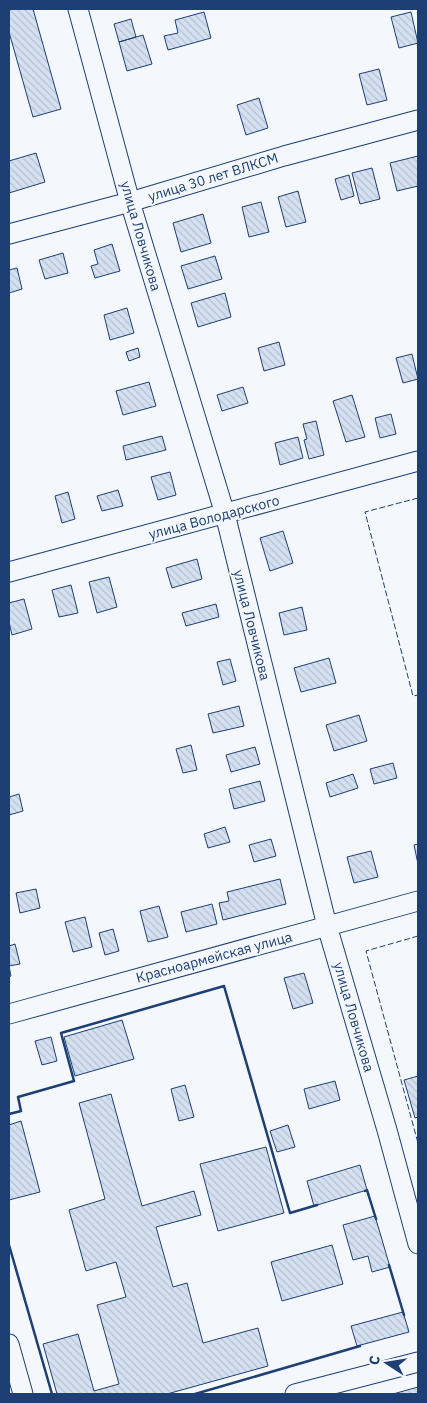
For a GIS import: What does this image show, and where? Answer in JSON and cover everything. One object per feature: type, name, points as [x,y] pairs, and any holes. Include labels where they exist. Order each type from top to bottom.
[{"type":"street","name":"улица Ловчикова","points":[[78,9],[130,202],[224,514],[327,926],[418,1244]]},
{"type":"street","name":"улица 30 лет ВЛКСМ","points":[[9,234],[130,202],[284,156],[418,120]]},
{"type":"street","name":"улица Володарского","points":[[9,572],[418,461]]},
{"type":"street","name":"Красноармейская улица","points":[[9,1014],[418,901]]},
{"type":"street","points":[[9,1344],[23,1394]]},
{"type":"street","points":[[295,1394],[418,1362]]},
{"type":"building","points":[[9,9],[33,9],[61,109],[33,117],[9,32]]},
{"type":"building","points":[[204,12],[211,38],[168,50],[164,36],[178,33],[175,20]]},
{"type":"building","points":[[411,12],[418,43],[399,48],[391,17]]},
{"type":"building","points":[[131,19],[136,37],[119,42],[114,24]]},
{"type":"building","points":[[143,35],[152,64],[127,71],[119,42]]},
{"type":"building","points":[[379,69],[387,100],[367,105],[359,74]]},
{"type":"building","points":[[259,98],[268,128],[246,135],[237,105]]},
{"type":"building","points":[[36,153],[45,182],[9,193],[9,161]]},
{"type":"building","points":[[418,156],[418,186],[397,191],[390,163]]},
{"type":"building","points":[[372,168],[380,199],[360,204],[352,173]]},
{"type":"building","points":[[349,175],[354,196],[341,200],[335,179]]},
{"type":"building","points":[[298,191],[306,222],[286,227],[278,197]]},
{"type":"building","points":[[261,202],[269,232],[249,237],[242,207]]},
{"type":"building","points":[[203,214],[211,243],[181,252],[173,223]]},
{"type":"building","points":[[112,244],[120,271],[95,278],[91,266],[98,264],[94,250]]},
{"type":"building","points":[[63,253],[68,273],[45,279],[39,260]]},
{"type":"building","points":[[215,256],[222,279],[188,289],[181,266]]},
{"type":"building","points":[[17,268],[22,289],[9,293],[9,270]]},
{"type":"building","points":[[225,293],[231,317],[198,327],[191,303]]},
{"type":"building","points":[[127,308],[134,333],[110,340],[104,315]]},
{"type":"building","points":[[279,342],[285,365],[264,371],[258,348]]},
{"type":"building","points":[[138,348],[140,357],[129,361],[126,352]]},
{"type":"building","points":[[412,354],[418,379],[403,383],[396,358]]},
{"type":"building","points":[[149,382],[156,406],[123,415],[116,391]]},
{"type":"building","points":[[243,387],[248,403],[222,411],[217,395]]},
{"type":"building","points":[[352,395],[365,437],[346,442],[333,401]]},
{"type":"building","points":[[391,414],[396,434],[380,438],[375,418]]},
{"type":"building","points":[[316,421],[324,455],[309,459],[304,440],[307,439],[303,424]]},
{"type":"building","points":[[162,436],[166,450],[126,460],[123,446]]},
{"type":"building","points":[[298,437],[303,458],[280,465],[275,443]]},
{"type":"building","points":[[170,472],[176,495],[158,500],[151,477]]},
{"type":"building","points":[[118,490],[123,506],[102,511],[97,496]]},
{"type":"building","points":[[68,492],[75,519],[62,523],[55,496]]},
{"type":"building","points":[[283,531],[293,563],[270,571],[260,538]]},
{"type":"building","points":[[197,559],[202,579],[172,588],[166,568]]},
{"type":"building","points":[[109,577],[117,607],[97,613],[89,582]]},
{"type":"building","points":[[71,585],[78,613],[59,617],[52,590]]},
{"type":"building","points":[[24,599],[32,629],[12,635],[9,622],[9,603]]},
{"type":"building","points":[[216,604],[219,617],[186,626],[182,613]]},
{"type":"building","points":[[302,607],[307,630],[284,635],[279,613]]},
{"type":"building","points":[[329,658],[336,683],[301,692],[294,668]]},
{"type":"building","points":[[230,659],[236,681],[223,685],[217,662]]},
{"type":"building","points":[[239,706],[244,726],[213,733],[208,714]]},
{"type":"building","points":[[359,715],[367,741],[334,751],[326,725]]},
{"type":"building","points":[[191,745],[197,770],[183,773],[176,749]]},
{"type":"building","points":[[255,747],[260,764],[231,772],[226,755]]},
{"type":"building","points":[[393,763],[397,778],[374,784],[370,769]]},
{"type":"building","points":[[353,774],[358,788],[330,797],[326,783]]},
{"type":"building","points":[[260,781],[265,801],[234,809],[229,789]]},
{"type":"building","points":[[19,794],[23,811],[9,815],[9,797]]},
{"type":"building","points":[[225,827],[230,842],[208,848],[204,834]]},
{"type":"building","points":[[271,839],[276,856],[254,862],[249,845]]},
{"type":"building","points":[[418,844],[418,864],[414,845]]},
{"type":"building","points":[[371,851],[378,877],[354,883],[347,857]]},
{"type":"building","points":[[280,879],[286,904],[223,920],[219,903],[229,901],[227,892]]},
{"type":"building","points":[[36,889],[40,908],[20,913],[16,893]]},
{"type":"building","points":[[212,904],[217,924],[186,932],[181,912]]},
{"type":"building","points":[[159,906],[168,937],[148,942],[140,911]]},
{"type":"building","points":[[85,917],[92,947],[73,952],[65,922]]},
{"type":"building","points":[[113,929],[119,951],[105,955],[99,933]]},
{"type":"building","points":[[15,944],[20,964],[9,966],[9,946]]},
{"type":"building","points":[[304,973],[313,1003],[293,1009],[284,978]]},
{"type":"building","points":[[122,1020],[134,1059],[75,1076],[64,1037]]},
{"type":"building","points":[[51,1037],[57,1061],[42,1065],[35,1041]]},
{"type":"building","points":[[418,1076],[418,1117],[415,1118],[404,1080]]},
{"type":"building","points":[[335,1081],[340,1100],[309,1109],[304,1089]]},
{"type":"building","points":[[185,1085],[194,1117],[179,1121],[171,1089]]},
{"type":"building","points":[[111,1094],[142,1206],[194,1191],[201,1215],[156,1227],[173,1287],[187,1283],[203,1343],[258,1328],[268,1366],[167,1394],[57,1394],[43,1344],[78,1334],[94,1391],[119,1384],[97,1305],[126,1297],[116,1262],[86,1271],[69,1210],[105,1199],[79,1103]]},
{"type":"building","points":[[21,1121],[40,1192],[9,1200],[9,1125]]},
{"type":"building","points":[[288,1125],[295,1147],[277,1152],[270,1131]]},
{"type":"building","points":[[266,1147],[284,1213],[218,1231],[200,1164]]},
{"type":"building","points":[[360,1165],[367,1190],[314,1206],[307,1181]]},
{"type":"building","points":[[375,1216],[390,1267],[372,1272],[368,1256],[353,1260],[343,1225]]},
{"type":"building","points":[[332,1245],[343,1284],[282,1301],[271,1262]]},
{"type":"building","points":[[403,1312],[409,1332],[357,1346],[351,1326]]},
{"type":"building","points":[[418,1387],[418,1394],[393,1394]]},
{"type":"fence","points":[[418,498],[365,512],[413,696],[418,695]]},
{"type":"fence","points":[[418,936],[366,951],[418,1143]]},
{"type":"wall","points":[[9,1114],[21,1111],[18,1097],[74,1081],[61,1033],[224,986],[290,1213],[317,1205]]},
{"type":"wall","points":[[365,1191],[367,1190],[376,1219]]},
{"type":"wall","points":[[9,1245],[52,1394]]},
{"type":"wall","points":[[389,1265],[404,1315]]},
{"type":"wall","points":[[195,1394],[360,1346]]}]
